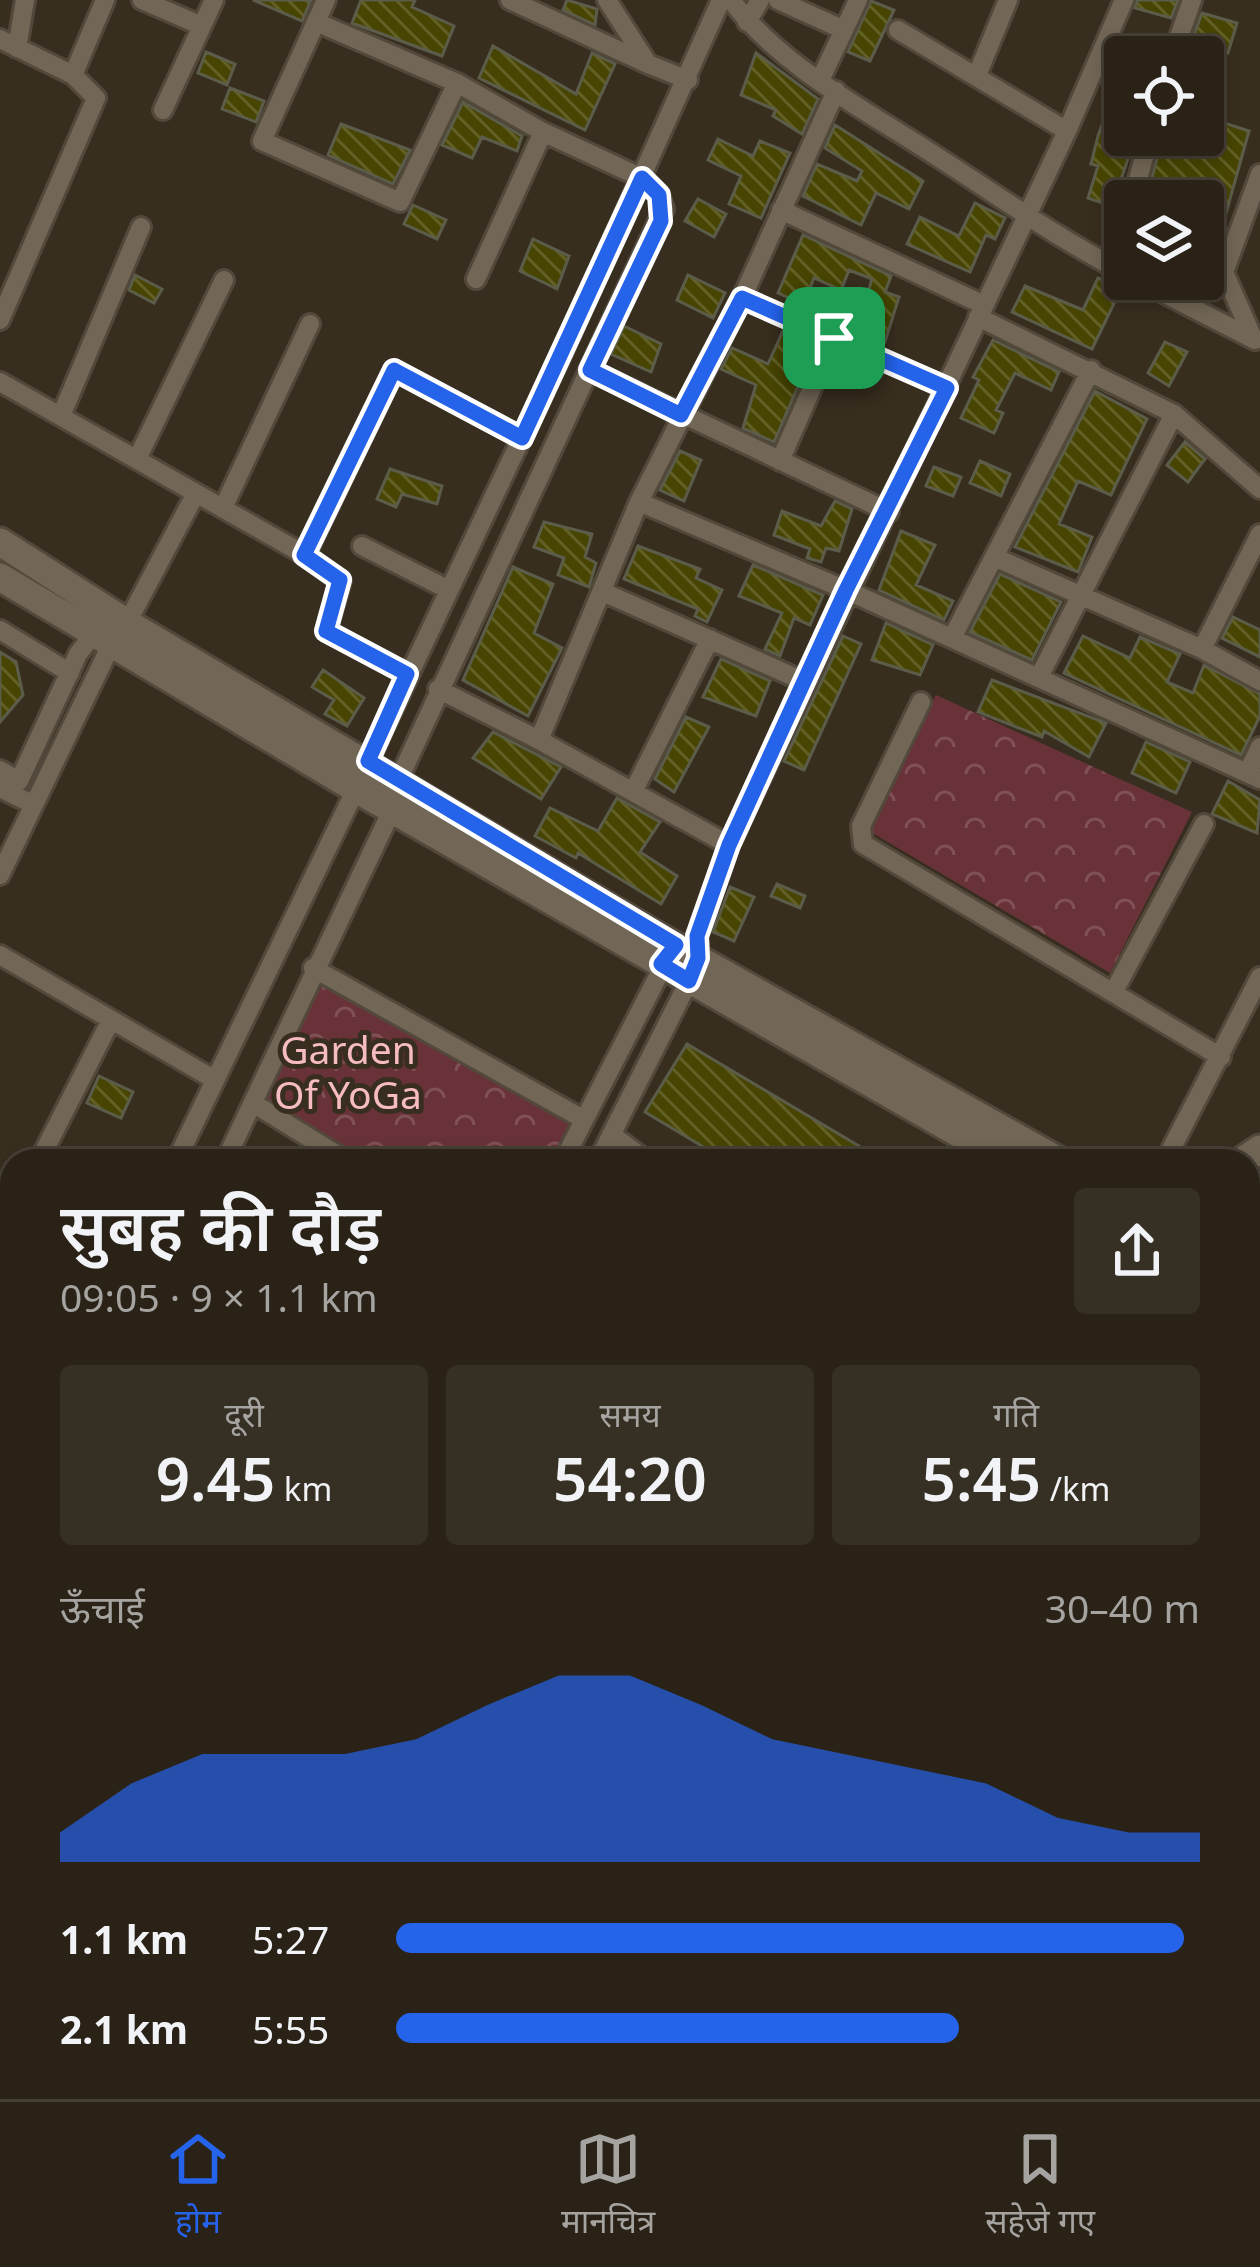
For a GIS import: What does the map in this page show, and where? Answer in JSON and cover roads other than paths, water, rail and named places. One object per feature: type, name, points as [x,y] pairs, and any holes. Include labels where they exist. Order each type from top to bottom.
[{"type":"main road","points":[[0,542],[111,633],[356,789],[684,957],[1037,1149]]},
{"type":"main road","points":[[0,577],[368,761],[988,1149]]},
{"type":"street","points":[[0,320],[96,98],[73,75],[6,47],[25,0]]},
{"type":"street","points":[[73,75],[105,0]]},
{"type":"street","points":[[142,0],[202,26]]},
{"type":"street","points":[[163,110],[214,0]]},
{"type":"street","points":[[326,0],[262,142],[400,202],[457,83]]},
{"type":"street","points":[[510,0],[688,80]]},
{"type":"street","points":[[607,0],[648,64]]},
{"type":"street","points":[[368,761],[522,438],[721,0]]},
{"type":"street","points":[[730,0],[747,22],[828,85],[1025,215],[1104,261]]},
{"type":"street","points":[[747,22],[760,0]]},
{"type":"street","points":[[778,0],[844,30]]},
{"type":"street","points":[[539,740],[639,502],[781,210],[858,0]]},
{"type":"street","points":[[976,75],[1008,0]]},
{"type":"street","points":[[605,1149],[729,845],[803,681],[889,512],[1124,0]]},
{"type":"street","points":[[1179,36],[1192,0]]},
{"type":"street","points":[[316,22],[457,83],[543,132],[642,178],[659,195],[661,221],[399,779]]},
{"type":"street","points":[[898,30],[1067,130]]},
{"type":"street","points":[[476,279],[543,132]]},
{"type":"street","points":[[1257,341],[1224,272],[1260,174]]},
{"type":"street","points":[[781,210],[1174,414],[1260,489]]},
{"type":"street","points":[[61,416],[141,227]]},
{"type":"street","points":[[137,460],[224,280]]},
{"type":"street","points":[[742,298],[947,388]]},
{"type":"street","points":[[1177,300],[1257,341]]},
{"type":"street","points":[[223,508],[310,324]]},
{"type":"street","points":[[779,461],[834,338]]},
{"type":"street","points":[[304,555],[394,370],[522,438]]},
{"type":"street","points":[[590,370],[889,512]]},
{"type":"street","points":[[952,638],[1091,370]]},
{"type":"street","points":[[0,382],[340,580],[326,631],[407,674]]},
{"type":"street","points":[[1039,677],[1174,414]]},
{"type":"street","points":[[0,875],[111,633],[196,493]]},
{"type":"street","points":[[639,502],[846,590],[1254,776],[1260,747]]},
{"type":"street","points":[[1202,650],[1260,534]]},
{"type":"street","points":[[362,546],[449,590]]},
{"type":"street","points":[[994,557],[1260,681]]},
{"type":"street","points":[[603,592],[803,681]]},
{"type":"street","points":[[0,630],[70,673]]},
{"type":"street","points":[[0,770],[19,781],[70,673],[111,633]]},
{"type":"street","points":[[633,792],[710,639]]},
{"type":"street","points":[[438,689],[729,845]]},
{"type":"street","points":[[921,702],[861,826],[863,844],[1221,1057]]},
{"type":"street","points":[[0,788],[32,804]]},
{"type":"street","points":[[182,1149],[356,789]]},
{"type":"street","points":[[230,1149],[392,810]]},
{"type":"street","points":[[1113,993],[1204,824]]},
{"type":"street","points":[[0,955],[215,1080]]},
{"type":"street","points":[[569,1149],[684,957]]},
{"type":"street","points":[[313,968],[584,1119]]},
{"type":"street","points":[[1171,1149],[1259,982]]},
{"type":"street","points":[[45,1149],[111,1020]]},
{"type":"street","points":[[253,1103],[328,1149]]},
{"type":"street","points":[[612,1136],[630,1149]]},
{"type":"park label","name":"Garden Of YoGa","points":[[348,1072]]}]
